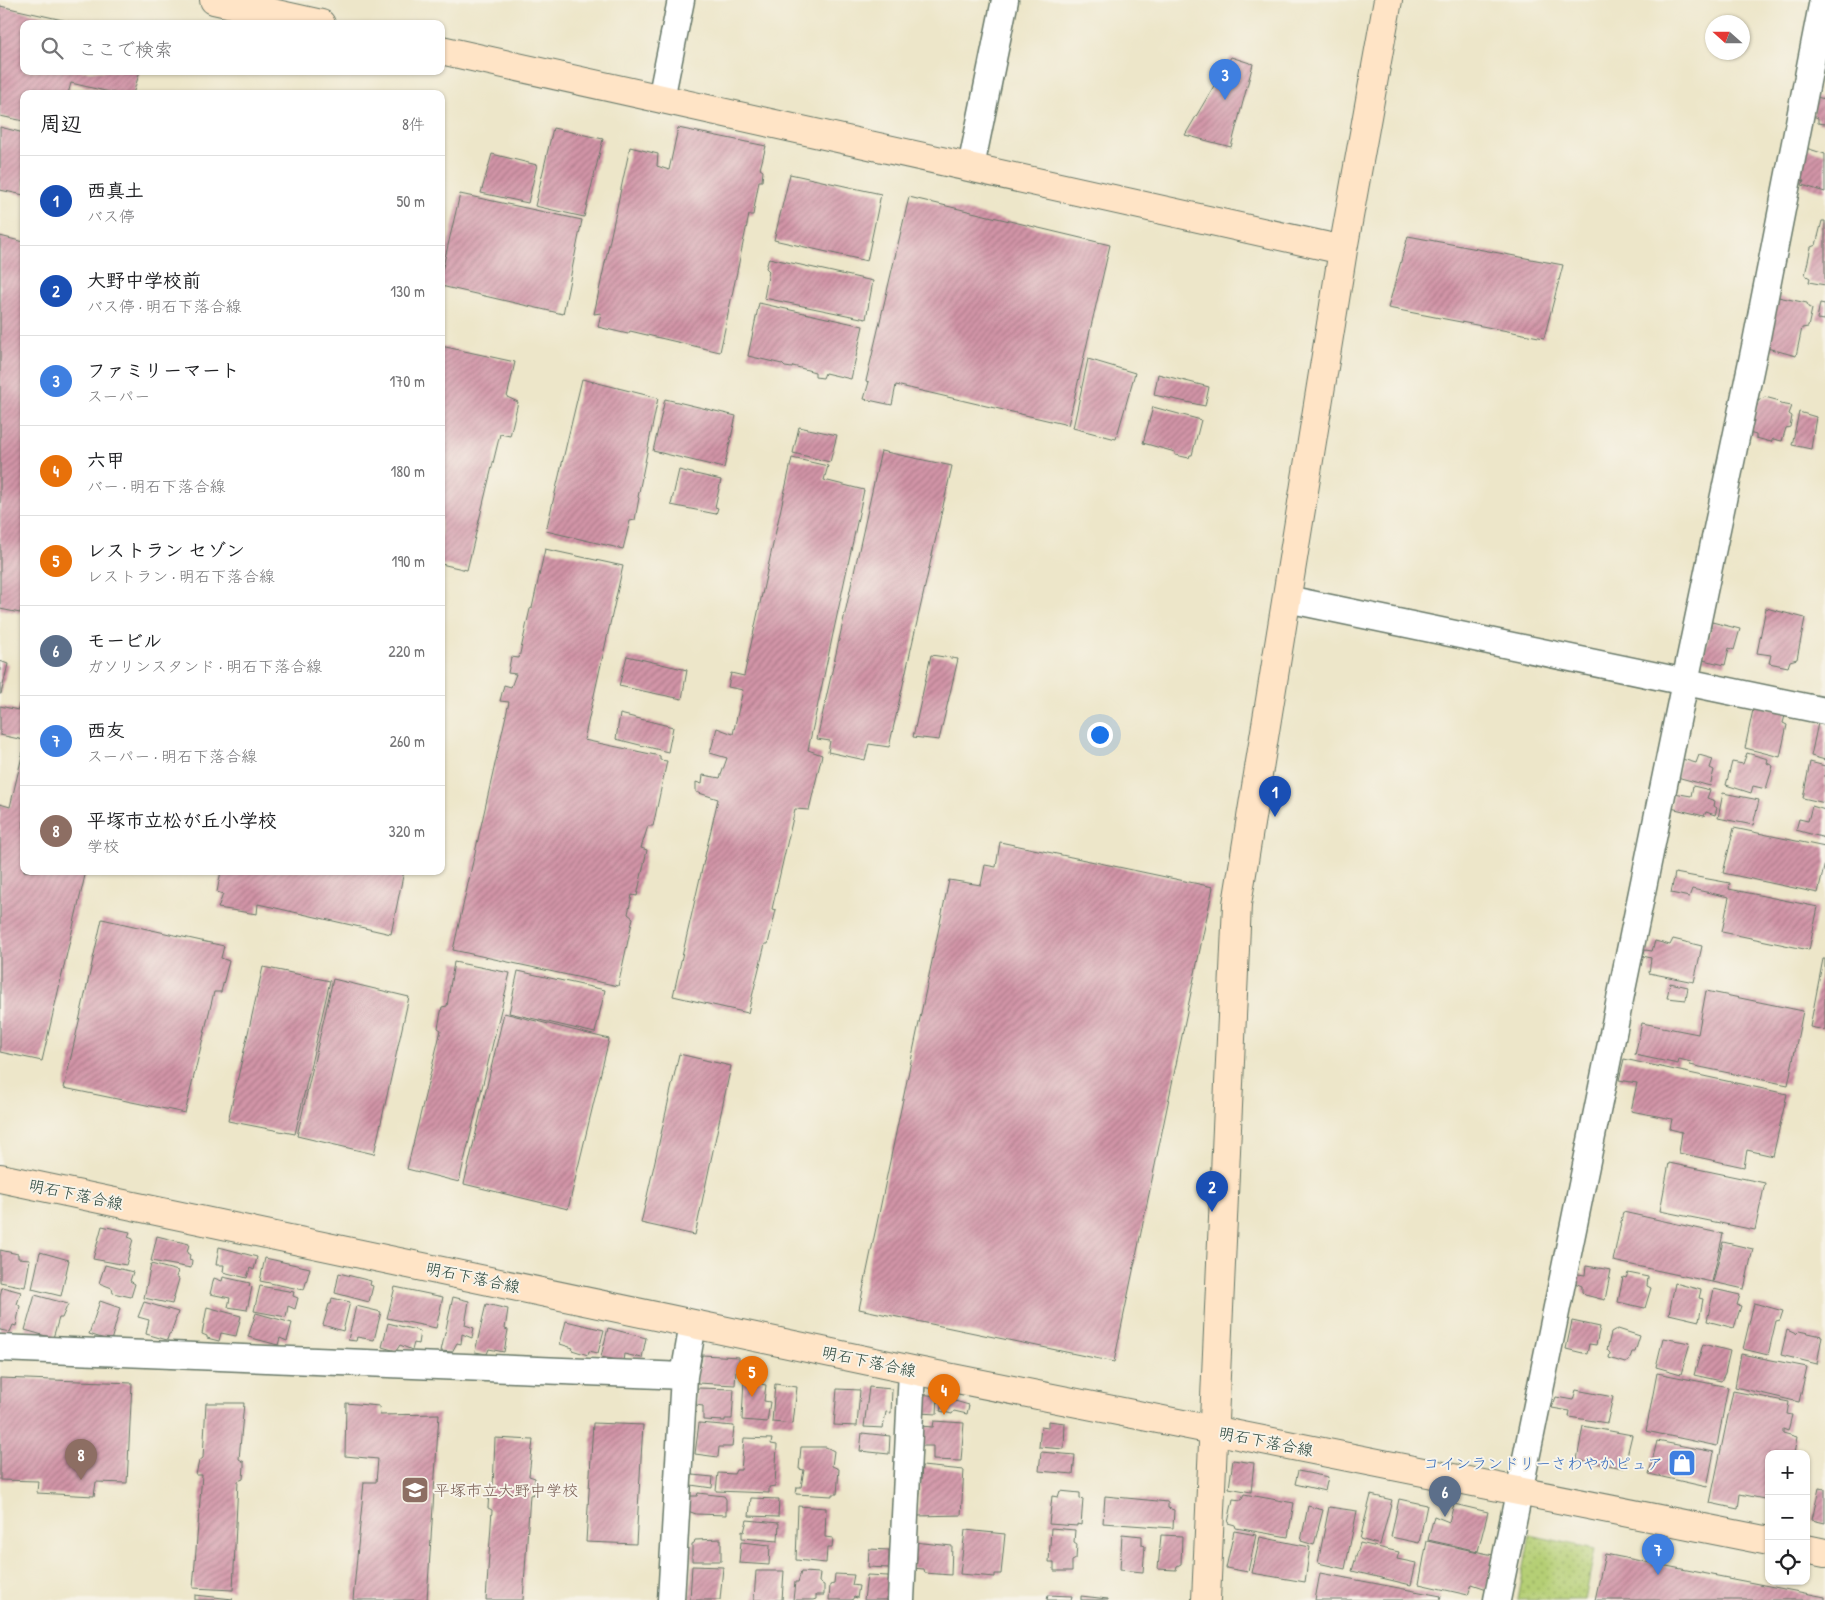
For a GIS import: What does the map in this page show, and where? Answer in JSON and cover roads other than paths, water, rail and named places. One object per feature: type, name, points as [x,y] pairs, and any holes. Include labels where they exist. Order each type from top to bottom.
[{"type":"street","points":[[214,0],[303,20]]},
{"type":"street","points":[[661,99],[681,0]]},
{"type":"street","points":[[971,167],[1006,0]]},
{"type":"street","points":[[1206,1600],[1237,904],[1344,250],[1388,0]]},
{"type":"street","points":[[1497,1600],[1758,332],[1823,0]]},
{"type":"street","points":[[445,51],[1344,250]]},
{"type":"street","points":[[1287,599],[1825,711]]},
{"type":"street","name":"明石下落合線","points":[[0,1178],[912,1370],[1765,1541]]},
{"type":"street","points":[[671,1600],[684,1376],[693,1324]]},
{"type":"street","points":[[0,1348],[684,1376]]},
{"type":"street","points":[[901,1600],[912,1370]]},
{"type":"street","points":[[1810,1550],[1825,1553]]},
{"type":"place","name":"ファミリーマート","points":[[1225,100]]},
{"type":"place","name":"西真土","points":[[1275,817]]},
{"type":"place","name":"大野中学校前","points":[[1212,1212]]},
{"type":"place","name":"レストラン セゾン","points":[[752,1397]]},
{"type":"place","name":"六甲","points":[[944,1415]]},
{"type":"place","name":"コインランドリーさわやかピュア","points":[[1682,1463]]},
{"type":"place","name":"平塚市立松が丘小学校","points":[[81,1480]]},
{"type":"place","name":"平塚市立大野中学校","points":[[415,1490]]},
{"type":"place","name":"モービル","points":[[1445,1517]]},
{"type":"place","name":"西友","points":[[1658,1575]]}]
